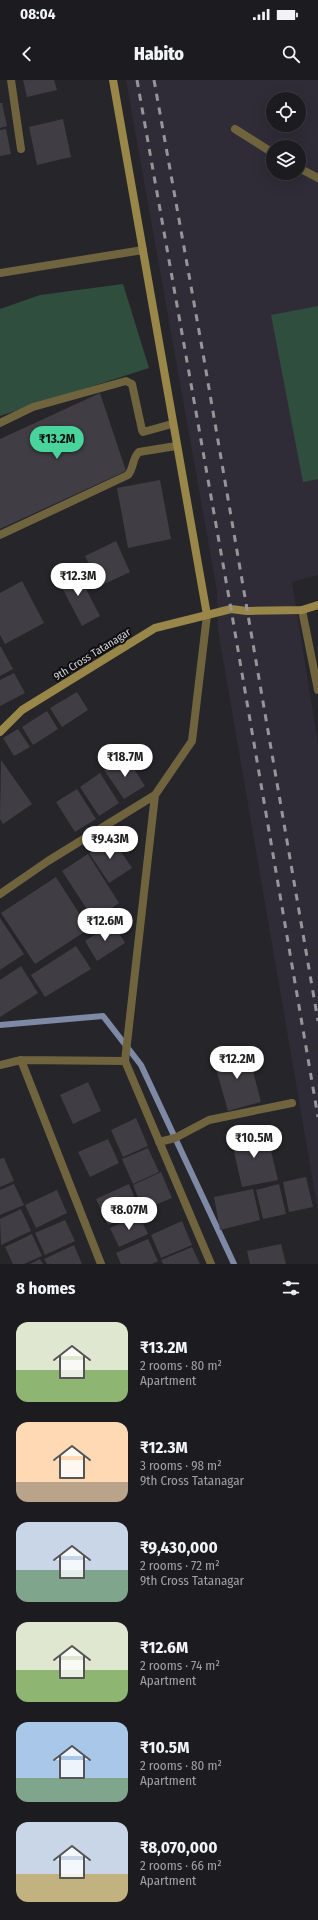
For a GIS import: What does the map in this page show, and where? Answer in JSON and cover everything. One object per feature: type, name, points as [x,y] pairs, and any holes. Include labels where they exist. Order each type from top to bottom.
[{"type":"street","points":[[11,80],[21,149]]},
{"type":"street","points":[[0,894],[48,861],[155,795],[192,741],[207,615],[172,424],[113,80]]},
{"type":"street","points":[[235,129],[266,149]]},
{"type":"street","points":[[306,172],[318,178]]},
{"type":"street","points":[[0,273],[143,250]]},
{"type":"street","points":[[0,423],[33,407],[126,381],[132,384],[143,432],[172,424]]},
{"type":"street","points":[[0,535],[128,475],[131,471],[132,464],[140,452],[176,446]]},
{"type":"street","name":"9th Cross Tatanagar","points":[[0,732],[22,710],[155,628],[231,609],[247,611],[302,610],[318,605]]},
{"type":"street","points":[[302,610],[318,690]]},
{"type":"street","points":[[155,795],[125,1060],[211,1264]]},
{"type":"street","points":[[0,1065],[21,1060],[125,1060]]},
{"type":"street","points":[[21,1060],[101,1264]]},
{"type":"street","points":[[159,1142],[175,1138],[209,1120],[292,1103]]},
{"type":"shaded area","points":[[126,80],[318,80],[318,575],[292,582],[318,744],[318,1211],[218,630],[217,591]]},
{"type":"green space","points":[[123,284],[149,368],[0,416],[0,309],[40,295]]},
{"type":"green space","points":[[318,306],[318,479],[303,482],[271,315]]},
{"type":"building","points":[[23,80],[54,80],[57,90],[27,97]]},
{"type":"building","points":[[0,103],[2,103],[7,126],[0,128]]},
{"type":"building","points":[[63,119],[71,157],[37,165],[29,127]]},
{"type":"building","points":[[6,129],[11,154],[0,156],[0,130]]},
{"type":"building","points":[[100,393],[126,471],[0,529],[0,439]]},
{"type":"building","points":[[160,480],[171,539],[128,548],[117,488]]},
{"type":"building","points":[[116,541],[130,572],[100,586],[85,556]]},
{"type":"building","points":[[75,568],[100,616],[82,626],[57,578]]},
{"type":"building","points":[[22,581],[44,623],[5,644],[0,635],[0,593]]},
{"type":"building","points":[[0,647],[13,669],[0,676]]},
{"type":"building","points":[[14,673],[25,693],[0,706],[0,680]]},
{"type":"building","points":[[77,692],[88,710],[62,727],[50,708]]},
{"type":"building","points":[[47,711],[58,729],[33,745],[22,727]]},
{"type":"building","points":[[18,729],[30,747],[14,756],[3,738]]},
{"type":"building","points":[[126,756],[145,786],[124,799],[104,770]]},
{"type":"building","points":[[1,760],[32,804],[3,824],[0,819]]},
{"type":"building","points":[[100,773],[119,803],[99,816],[80,787]]},
{"type":"building","points":[[77,789],[96,819],[75,832],[56,802]]},
{"type":"building","points":[[112,838],[132,868],[109,883],[89,853]]},
{"type":"building","points":[[88,854],[119,903],[94,920],[62,871]]},
{"type":"building","points":[[56,877],[89,929],[35,964],[1,913]]},
{"type":"building","points":[[0,918],[24,954],[0,970]]},
{"type":"building","points":[[113,923],[125,943],[97,961],[85,941]]},
{"type":"building","points":[[76,946],[91,969],[45,997],[31,975]]},
{"type":"building","points":[[21,966],[38,993],[0,1017],[0,980]]},
{"type":"building","points":[[247,1048],[261,1102],[228,1111],[213,1058]]},
{"type":"building","points":[[88,1082],[101,1111],[73,1124],[60,1095]]},
{"type":"building","points":[[136,1118],[148,1146],[123,1157],[111,1130]]},
{"type":"building","points":[[266,1130],[278,1180],[242,1187],[231,1138]]},
{"type":"building","points":[[108,1139],[119,1163],[90,1177],[78,1152]]},
{"type":"building","points":[[148,1148],[159,1172],[133,1184],[122,1159]]},
{"type":"building","points":[[4,1158],[14,1181],[0,1187],[0,1159]]},
{"type":"building","points":[[161,1172],[172,1198],[143,1210],[133,1185]]},
{"type":"building","points":[[306,1177],[313,1207],[289,1212],[283,1182]]},
{"type":"building","points":[[14,1184],[24,1205],[0,1215],[0,1190]]},
{"type":"building","points":[[129,1184],[140,1211],[108,1225],[96,1199]]},
{"type":"building","points":[[279,1184],[286,1214],[263,1219],[256,1190]]},
{"type":"building","points":[[253,1189],[260,1220],[220,1230],[214,1197]]},
{"type":"building","points":[[57,1190],[67,1213],[36,1228],[25,1205]]},
{"type":"building","points":[[21,1209],[31,1231],[1,1245],[0,1219]]},
{"type":"building","points":[[139,1215],[148,1234],[119,1247],[110,1228]]},
{"type":"building","points":[[65,1220],[75,1241],[45,1255],[35,1233]]},
{"type":"building","points":[[182,1221],[192,1245],[161,1258],[151,1235]]},
{"type":"building","points":[[32,1234],[42,1256],[24,1264],[13,1264],[5,1247]]},
{"type":"building","points":[[148,1239],[158,1261],[152,1264],[121,1264],[116,1253]]},
{"type":"building","points":[[281,1244],[286,1264],[250,1264],[247,1251]]},
{"type":"building","points":[[74,1245],[82,1264],[47,1264],[44,1259]]},
{"type":"building","points":[[192,1247],[200,1264],[163,1264],[161,1260]]},
{"type":"building","points":[[40,1259],[43,1264],[30,1264]]},
{"type":"waterway","points":[[0,1025],[103,1016],[141,1065],[234,1264]]},
{"type":"railway","points":[[137,80],[231,609],[318,1117]]},
{"type":"railway","points":[[154,80],[201,342],[318,1021]]}]
